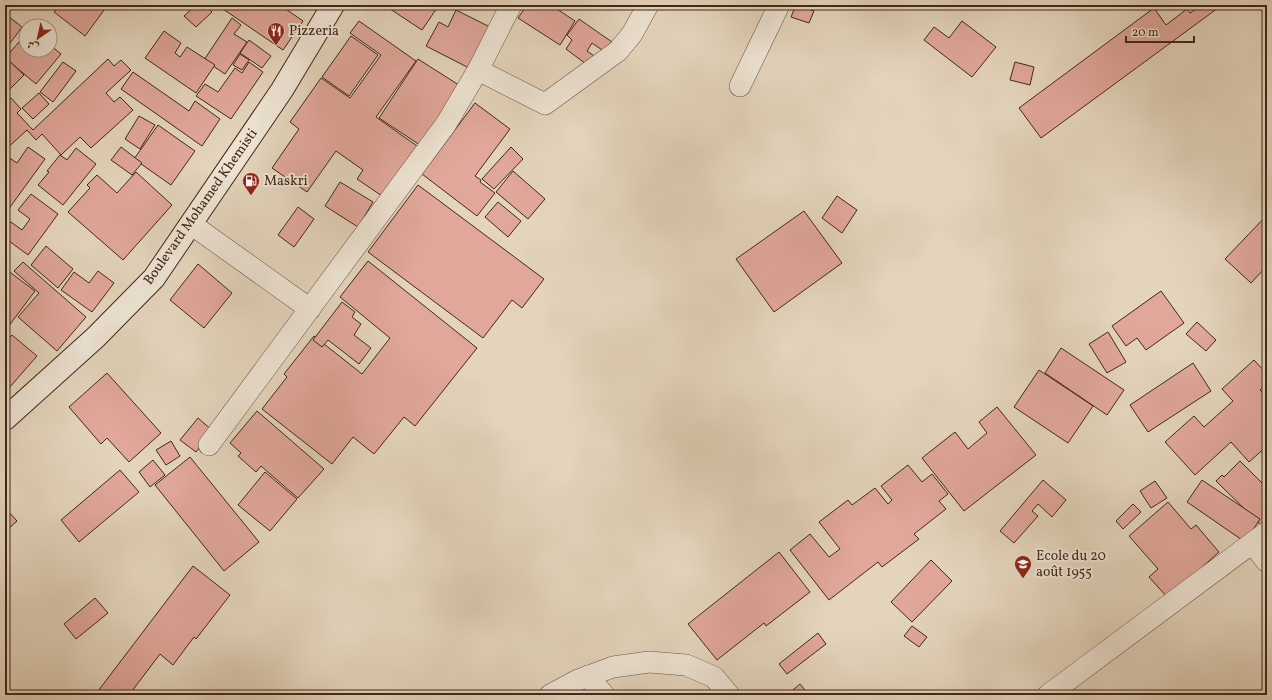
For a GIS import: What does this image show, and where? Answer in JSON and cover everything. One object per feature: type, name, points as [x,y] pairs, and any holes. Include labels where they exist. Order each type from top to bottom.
[{"type":"main road","name":"Boulevard Mohamed Khemisti","points":[[5,418],[96,337],[154,278],[282,90],[333,5]]},
{"type":"street","points":[[209,445],[446,124],[478,70],[511,5]]},
{"type":"street","points":[[478,70],[545,104],[618,51],[632,34],[648,5]]},
{"type":"street","points":[[740,86],[779,5]]},
{"type":"street","points":[[191,224],[310,309]]},
{"type":"street","points":[[1048,695],[1260,538],[1267,562]]},
{"type":"street","points":[[550,695],[578,680],[613,667],[649,662],[686,665],[714,678],[729,695]]},
{"type":"street","points":[[588,676],[604,695]]},
{"type":"building","points":[[60,5],[107,6],[85,36],[54,12]]},
{"type":"building","points":[[196,5],[206,5],[212,12],[196,27],[184,16]]},
{"type":"building","points":[[226,5],[280,5],[303,21],[283,50],[223,9]]},
{"type":"building","points":[[384,5],[439,5],[422,30]]},
{"type":"building","points":[[527,5],[551,5],[575,21],[560,45],[518,18]]},
{"type":"building","points":[[796,5],[814,11],[809,23],[791,17]]},
{"type":"building","points":[[1202,5],[1216,5],[1218,8],[1041,138],[1019,108],[1154,8],[1166,25],[1187,9],[1190,13]]},
{"type":"building","points":[[456,10],[490,27],[469,68],[426,46],[439,22],[448,27]]},
{"type":"building","points":[[8,16],[18,24],[18,32],[5,50],[5,20]]},
{"type":"building","points":[[232,18],[241,25],[234,34],[247,42],[225,74],[204,60]]},
{"type":"building","points":[[579,19],[612,42],[605,52],[592,43],[587,51],[597,58],[590,67],[566,49],[572,40],[567,35]]},
{"type":"building","points":[[359,21],[416,61],[376,117],[417,146],[382,196],[357,179],[363,170],[336,151],[307,192],[272,168],[299,129],[290,122],[321,78],[350,98],[381,55],[350,33]]},
{"type":"building","points":[[962,21],[996,47],[972,77],[924,40],[934,27],[949,38]]},
{"type":"building","points":[[164,31],[181,43],[175,53],[180,57],[187,47],[215,65],[196,93],[145,58]]},
{"type":"building","points":[[351,36],[378,55],[349,96],[322,77]]},
{"type":"building","points":[[249,40],[271,56],[262,68],[240,53]]},
{"type":"building","points":[[18,43],[18,58],[58,58],[36,84],[5,58]]},
{"type":"building","points":[[240,54],[249,60],[242,70],[233,65]]},
{"type":"building","points":[[5,57],[24,75],[5,94]]},
{"type":"building","points":[[108,59],[114,66],[121,60],[131,70],[106,93],[114,102],[120,97],[133,110],[91,148],[80,137],[61,155],[42,134],[36,140],[27,130],[5,150],[5,104],[11,98],[21,109],[17,113],[33,130]]},
{"type":"building","points":[[418,59],[462,87],[423,147],[379,118]]},
{"type":"building","points":[[63,62],[76,71],[53,102],[40,92]]},
{"type":"building","points":[[249,62],[263,72],[231,119],[196,96],[205,84],[218,92],[235,68],[242,73]]},
{"type":"building","points":[[1015,62],[1034,67],[1030,85],[1010,80]]},
{"type":"building","points":[[133,72],[189,111],[195,101],[220,119],[202,146],[121,89]]},
{"type":"building","points":[[39,93],[49,104],[33,119],[22,108]]},
{"type":"building","points":[[475,103],[510,129],[475,176],[481,180],[480,182],[495,193],[477,216],[422,174]]},
{"type":"building","points":[[139,116],[155,125],[140,149],[125,139]]},
{"type":"building","points":[[158,125],[195,151],[171,185],[134,159]]},
{"type":"building","points":[[28,147],[45,159],[5,214],[5,155],[17,163]]},
{"type":"building","points":[[121,147],[142,163],[132,175],[111,160]]},
{"type":"building","points":[[511,147],[523,159],[494,189],[482,179]]},
{"type":"building","points":[[76,148],[96,164],[63,205],[38,185],[60,155],[67,160]]},
{"type":"building","points":[[513,171],[545,199],[528,219],[496,192]]},
{"type":"building","points":[[136,172],[172,205],[123,260],[68,212],[90,188],[87,185],[97,175],[117,193]]},
{"type":"building","points":[[340,182],[373,202],[358,227],[325,206]]},
{"type":"building","points":[[418,185],[544,279],[522,308],[512,300],[483,338],[368,252]]},
{"type":"building","points":[[31,194],[58,214],[28,255],[5,238],[5,230],[11,222],[22,230],[30,219],[18,210]]},
{"type":"building","points":[[837,196],[857,210],[842,233],[822,218]]},
{"type":"building","points":[[498,202],[521,221],[508,237],[485,217]]},
{"type":"building","points":[[298,207],[314,219],[294,247],[278,235]]},
{"type":"building","points":[[804,211],[842,263],[774,312],[736,259]]},
{"type":"building","points":[[1267,215],[1267,267],[1251,283],[1225,259]]},
{"type":"building","points":[[46,246],[73,269],[58,288],[31,265]]},
{"type":"building","points":[[368,261],[477,348],[415,426],[404,417],[374,454],[353,437],[332,464],[262,409],[287,377],[284,374],[314,336],[362,374],[390,338],[340,297]]},
{"type":"building","points":[[23,262],[86,317],[57,351],[18,317],[39,293],[14,271]]},
{"type":"building","points":[[198,264],[232,293],[204,328],[170,300]]},
{"type":"building","points":[[7,270],[35,291],[5,331],[5,272]]},
{"type":"building","points":[[98,271],[114,283],[92,312],[61,290],[74,272],[89,283]]},
{"type":"building","points":[[1161,291],[1184,323],[1146,350],[1137,338],[1126,346],[1112,326]]},
{"type":"building","points":[[342,302],[355,312],[352,317],[361,324],[354,335],[371,348],[359,364],[328,340],[322,347],[313,340]]},
{"type":"building","points":[[1197,322],[1216,340],[1206,351],[1186,334]]},
{"type":"building","points":[[1108,332],[1126,362],[1107,373],[1089,344]]},
{"type":"building","points":[[12,335],[37,356],[9,388],[5,384],[5,343]]},
{"type":"building","points":[[1061,348],[1124,390],[1107,415],[1045,373]]},
{"type":"building","points":[[1254,360],[1267,374],[1267,384],[1260,390],[1267,397],[1267,446],[1249,462],[1231,442],[1195,475],[1165,442],[1194,416],[1204,427],[1233,401],[1222,389]]},
{"type":"building","points":[[1193,363],[1211,391],[1148,432],[1130,405]]},
{"type":"building","points":[[1039,370],[1093,406],[1068,443],[1014,407]]},
{"type":"building","points":[[107,373],[161,433],[129,462],[107,438],[101,444],[69,407]]},
{"type":"building","points":[[997,407],[1036,455],[964,511],[922,458],[955,432],[968,449],[987,433],[979,422]]},
{"type":"building","points":[[257,411],[324,469],[298,498],[261,466],[256,472],[238,456],[241,453],[230,443]]},
{"type":"building","points":[[198,418],[213,431],[196,452],[180,440]]},
{"type":"building","points":[[171,441],[180,456],[166,465],[156,450]]},
{"type":"building","points":[[190,457],[259,542],[224,571],[155,485]]},
{"type":"building","points":[[153,460],[165,475],[150,487],[139,472]]},
{"type":"building","points":[[1240,461],[1267,488],[1267,526],[1264,528],[1216,481],[1222,475],[1224,477]]},
{"type":"building","points":[[908,465],[922,482],[932,474],[948,494],[939,501],[946,509],[914,534],[919,539],[882,567],[878,562],[829,600],[790,550],[810,534],[829,557],[840,549],[819,522],[848,500],[852,505],[875,488],[888,504],[892,500],[881,486]]},
{"type":"building","points":[[120,470],[139,492],[79,542],[61,520]]},
{"type":"building","points":[[265,472],[297,499],[270,531],[238,505]]},
{"type":"building","points":[[1043,480],[1066,500],[1052,517],[1038,504],[1032,511],[1038,516],[1014,543],[1000,531]]},
{"type":"building","points":[[1202,480],[1260,519],[1245,542],[1187,502]]},
{"type":"building","points":[[1155,481],[1167,498],[1151,508],[1140,491]]},
{"type":"building","points":[[1168,502],[1191,529],[1196,525],[1219,552],[1168,598],[1149,577],[1158,569],[1129,536]]},
{"type":"building","points":[[1133,504],[1141,512],[1123,529],[1116,521]]},
{"type":"building","points":[[5,508],[17,521],[5,532]]},
{"type":"building","points":[[779,552],[810,592],[766,626],[764,623],[717,660],[688,624]]},
{"type":"building","points":[[931,560],[952,581],[912,622],[891,602]]},
{"type":"building","points":[[193,566],[230,595],[196,639],[194,637],[173,665],[160,654],[129,695],[95,695]]},
{"type":"building","points":[[95,598],[108,613],[76,639],[64,624]]},
{"type":"building","points":[[912,626],[927,637],[919,647],[904,636]]},
{"type":"building","points":[[818,633],[826,644],[787,674],[779,664]]},
{"type":"building","points":[[800,684],[809,695],[787,695]]},
{"type":"place","name":"Pizzeria","points":[[276,46]]},
{"type":"place","name":"Maskri","points":[[251,196]]},
{"type":"place","name":"Ecole du 20 août 1955","points":[[1023,579]]}]
